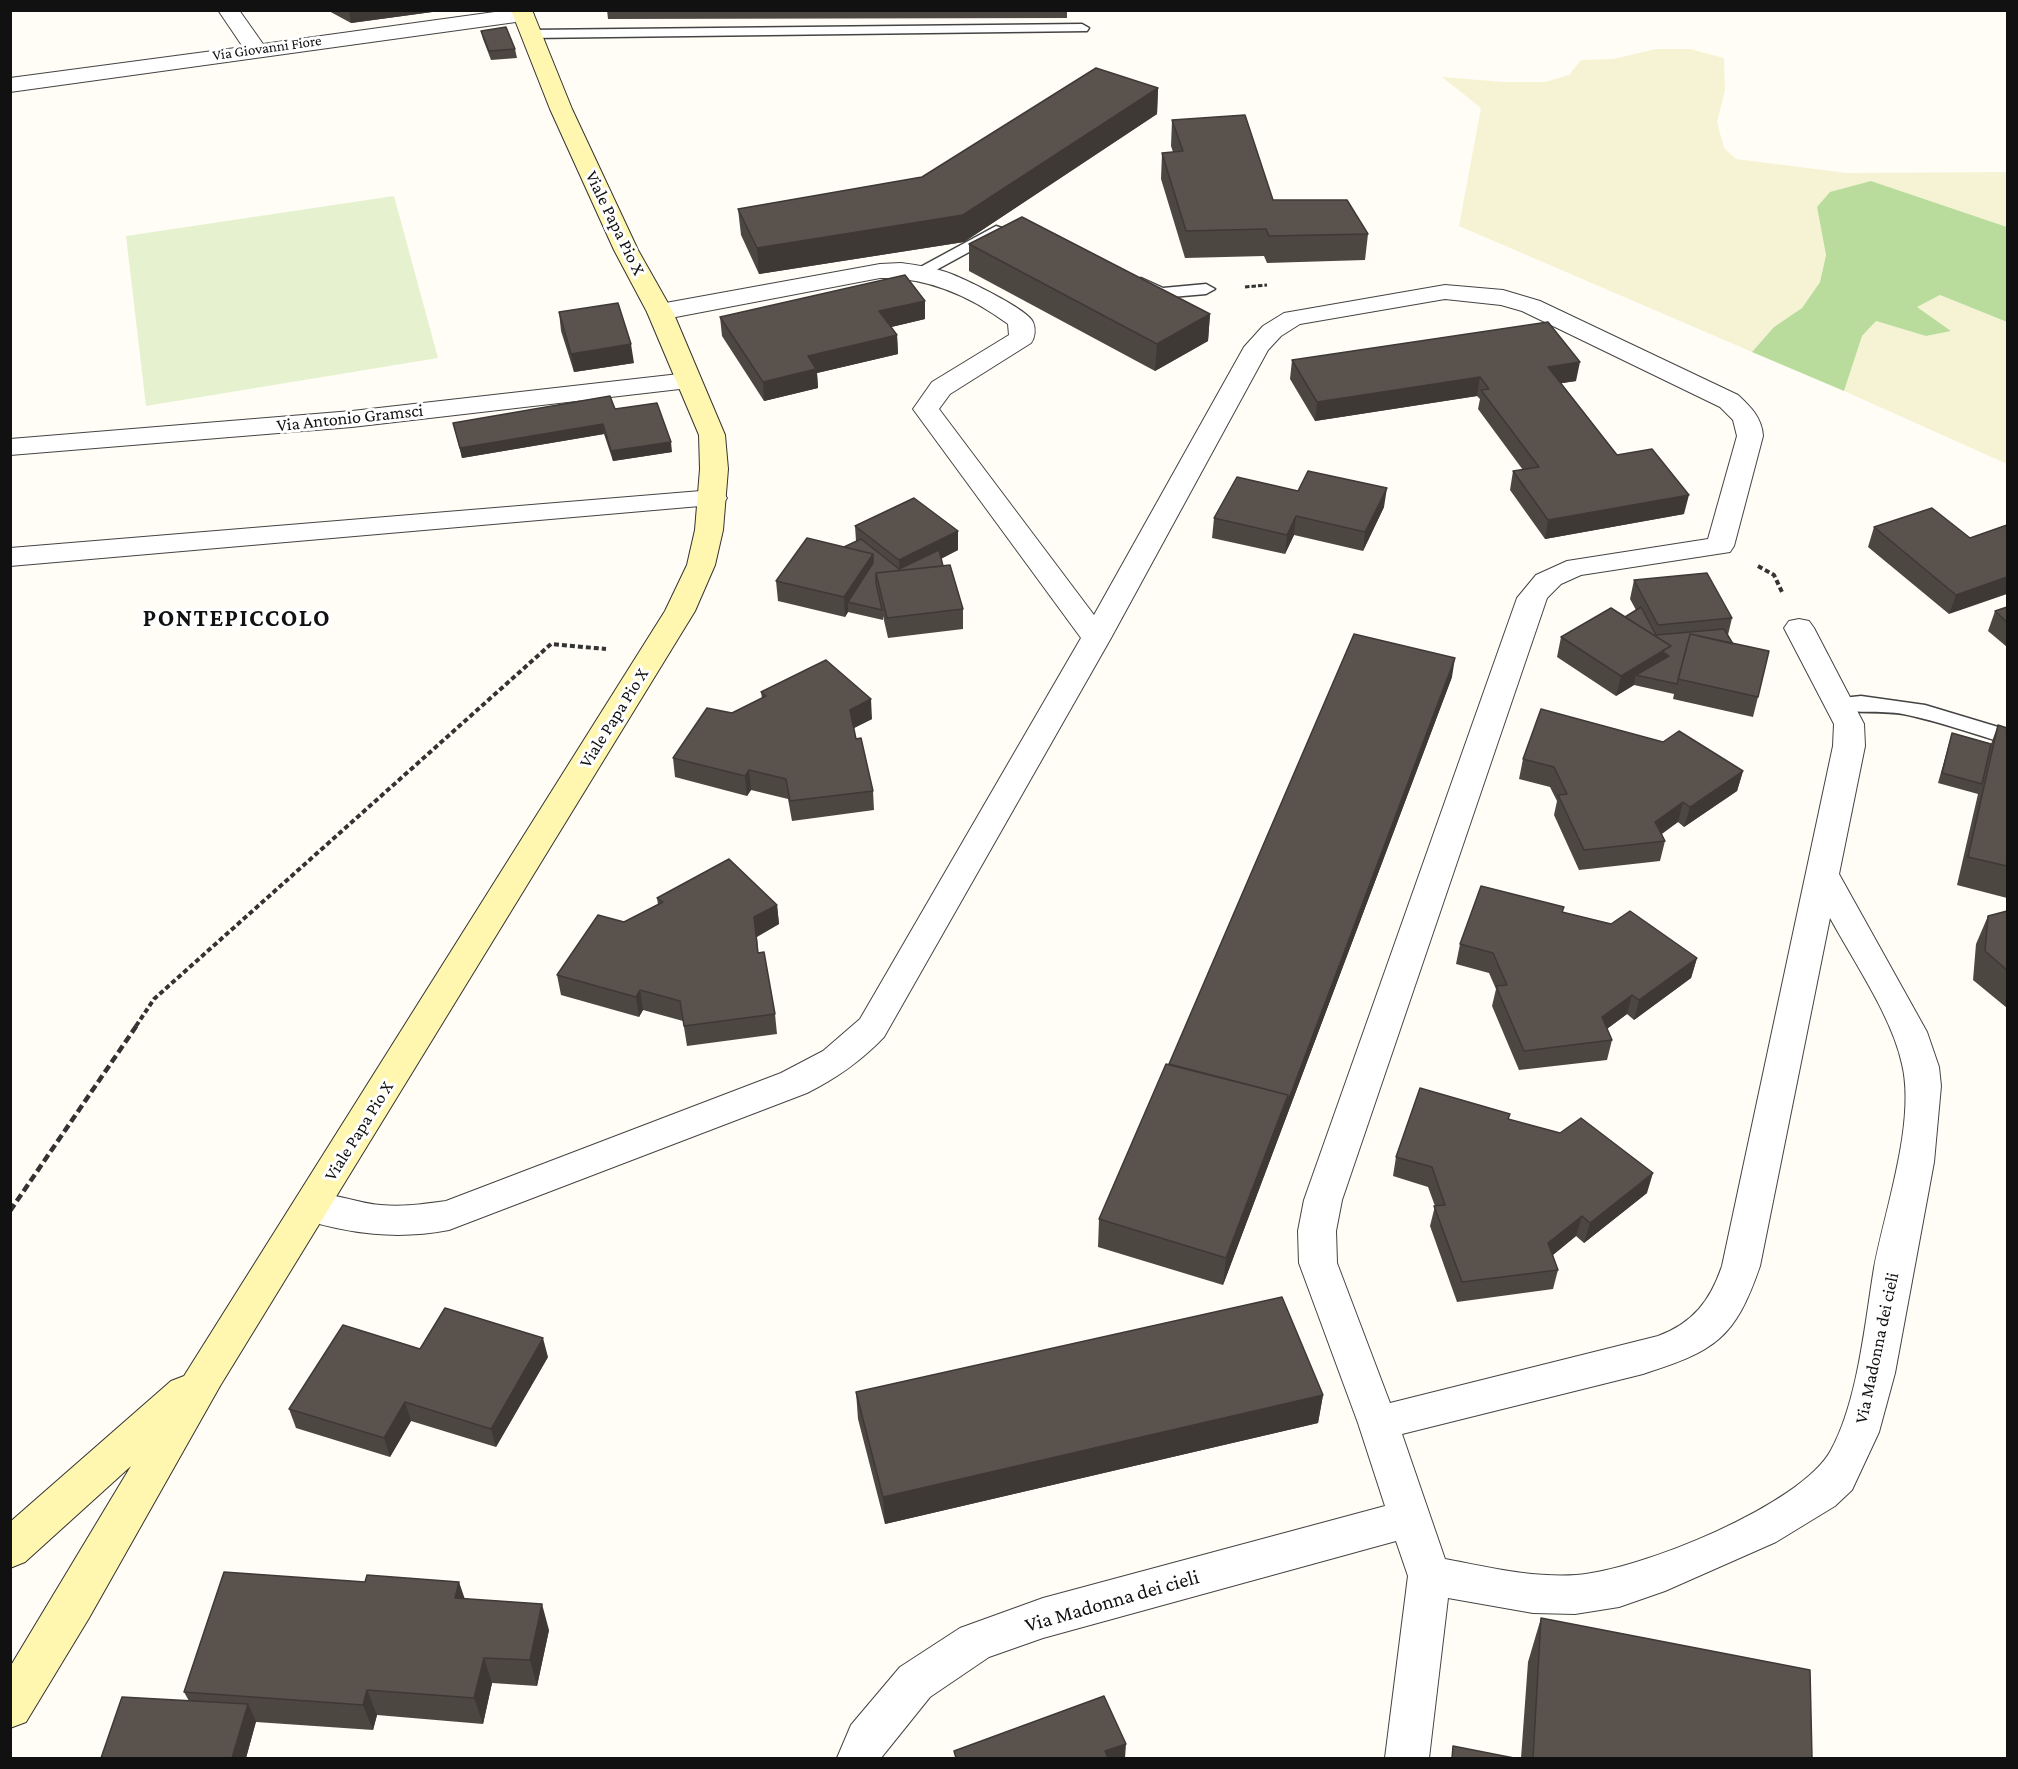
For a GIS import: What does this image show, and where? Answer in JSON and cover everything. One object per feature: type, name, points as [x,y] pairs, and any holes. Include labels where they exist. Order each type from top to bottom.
[{"type":"street","points":[[228,10],[256,50]]},
{"type":"street","name":"Via Giovanni Fiore","points":[[10,85],[256,50],[525,20]]},
{"type":"street","name":"Viale Papa Pio X","points":[[206,1374],[312,1207],[680,611],[701,565],[709,530],[712,498],[712,435],[660,312],[621,239],[561,109],[525,20]]},
{"type":"street","points":[[660,312],[880,271],[921,271],[937,274],[1021,322],[1022,338],[1015,345],[940,388],[926,409],[1096,638]]},
{"type":"street","points":[[312,1207],[373,1221],[414,1222],[449,1215],[794,1083],[824,1070],[850,1052],[872,1028],[1096,638],[1257,347],[1272,331],[1293,318],[1323,311],[1445,292],[1473,293],[1503,298],[1531,306],[1729,401],[1743,412],[1750,423],[1750,436],[1720,546],[1577,567],[1555,574],[1539,585],[1532,597],[1323,1200],[1317,1231],[1318,1263],[1378,1423],[1429,1576],[1407,1758]]},
{"type":"street","name":"Via Antonio Gramsci","points":[[10,447],[352,419],[688,381]]},
{"type":"street","points":[[10,557],[712,498]]},
{"type":"street","points":[[1378,1423],[1643,1358],[1682,1346],[1713,1326],[1732,1295],[1741,1266],[1849,746],[1849,724],[1799,628]]},
{"type":"street","name":"Via Madonna dei cieli","points":[[1429,1576],[1548,1594],[1595,1593],[1653,1576],[1720,1548],[1792,1512],[1836,1478],[1858,1436],[1871,1385],[1922,1119],[1922,1069],[1910,1034],[1823,874]]},
{"type":"street","points":[[10,1549],[206,1374]]},
{"type":"street","points":[[10,1707],[80,1594],[206,1374]]},
{"type":"street","name":"Via Madonna dei cieli","points":[[859,1758],[867,1740],[915,1682],[975,1642],[1043,1618],[1411,1518]]},
{"type":"lane","points":[[525,20],[1082,28]]},
{"type":"lane","points":[[921,271],[1015,221]]},
{"type":"lane","points":[[1129,278],[1160,293],[1206,289]]},
{"type":"lane","points":[[1840,704],[1863,701],[1888,703],[2007,737]]},
{"type":"path","points":[[1720,546],[1773,575],[1799,628]]},
{"type":"path","points":[[10,1211],[154,999],[551,644],[654,652]]},
{"type":"shaded area","points":[[1656,49],[1690,49],[1724,58],[1725,90],[1717,122],[1724,148],[1736,159],[1847,173],[2007,172],[2007,227],[1871,181],[1817,207],[1826,255],[1820,282],[1802,308],[1774,327],[1752,352],[1459,226],[1481,108],[1442,77],[1504,82],[1545,82],[1569,75],[1581,60],[1613,59]]},
{"type":"shaded area","points":[[1940,295],[2007,322],[2007,464],[1844,391],[1862,336],[1876,321],[1926,336],[1951,331],[1916,307]]},
{"type":"green space","points":[[1871,181],[2007,227],[2007,322],[1940,295],[1917,307],[1951,331],[1926,336],[1876,321],[1862,336],[1844,391],[1752,352],[1774,327],[1802,308],[1820,282],[1826,255],[1817,207],[1830,192]]},
{"type":"green space","points":[[394,196],[438,358],[146,406],[126,236]]},
{"type":"building","points":[[506,27],[515,49],[489,51],[481,31]]},
{"type":"building","points":[[1096,68],[1158,88],[963,215],[757,248],[738,209],[922,177]]},
{"type":"building","points":[[1245,115],[1273,200],[1347,200],[1368,234],[1269,236],[1266,229],[1186,231],[1162,153],[1183,151],[1172,120]]},
{"type":"building","points":[[1022,217],[1210,314],[1157,344],[969,244]]},
{"type":"building","points":[[905,275],[925,301],[879,311],[897,335],[808,356],[816,369],[763,382],[720,317]]},
{"type":"building","points":[[618,303],[631,344],[571,354],[559,312]]},
{"type":"building","points":[[1548,322],[1580,362],[1548,367],[1617,455],[1652,449],[1689,495],[1548,520],[1513,471],[1539,467],[1481,390],[1489,389],[1480,377],[1317,402],[1292,360]]},
{"type":"building","points":[[610,396],[615,409],[657,403],[671,442],[611,451],[603,424],[460,448],[453,423]]},
{"type":"building","points":[[1308,471],[1387,488],[1365,532],[1296,516],[1287,535],[1214,518],[1237,477],[1298,491]]},
{"type":"building","points":[[914,498],[958,531],[899,560],[855,526]]},
{"type":"building","points":[[1932,508],[1970,538],[2007,525],[2007,577],[1956,595],[1874,527]]},
{"type":"building","points":[[807,538],[873,554],[844,597],[776,581]]},
{"type":"building","points":[[861,539],[899,569],[939,550],[943,566],[876,573],[882,610],[848,602],[873,563],[873,554],[844,547]]},
{"type":"building","points":[[950,565],[963,609],[887,618],[876,573]]},
{"type":"building","points":[[1707,573],[1732,618],[1658,625],[1634,580]]},
{"type":"building","points":[[1641,607],[1656,635],[1724,629],[1733,644],[1690,634],[1677,684],[1636,675],[1669,656],[1662,651],[1671,646],[1625,617]]},
{"type":"building","points":[[2007,607],[2007,622],[1995,611]]},
{"type":"building","points":[[1611,608],[1671,646],[1621,676],[1561,637]]},
{"type":"building","points":[[1354,634],[1455,658],[1287,1104],[1288,1095],[1169,1064]]},
{"type":"building","points":[[1690,634],[1769,651],[1758,697],[1678,679]]},
{"type":"building","points":[[826,660],[871,699],[850,710],[856,739],[861,738],[873,791],[790,801],[786,779],[749,770],[745,776],[673,758],[707,708],[732,713],[766,696],[761,692]]},
{"type":"building","points":[[1541,709],[1663,742],[1679,731],[1743,771],[1690,807],[1683,802],[1655,822],[1665,841],[1584,850],[1558,795],[1567,794],[1554,767],[1523,759]]},
{"type":"building","points":[[1998,725],[2007,728],[2007,866],[1968,857]]},
{"type":"building","points":[[1952,733],[1991,744],[1982,784],[1942,773]]},
{"type":"building","points":[[729,859],[777,905],[754,917],[758,953],[764,952],[775,1014],[684,1026],[680,1001],[640,990],[636,997],[557,975],[598,915],[624,922],[663,902],[657,898]]},
{"type":"building","points":[[1481,886],[1564,907],[1562,912],[1611,924],[1630,911],[1697,958],[1639,1000],[1632,995],[1602,1017],[1612,1040],[1524,1051],[1496,986],[1507,985],[1493,953],[1460,944]]},
{"type":"building","points":[[2007,911],[2007,970],[1985,951],[1988,916]]},
{"type":"building","points":[[1166,1064],[1288,1095],[1226,1258],[1099,1219]]},
{"type":"building","points":[[1420,1088],[1510,1114],[1508,1119],[1560,1133],[1581,1118],[1653,1173],[1590,1223],[1582,1216],[1548,1243],[1558,1270],[1462,1282],[1434,1206],[1445,1205],[1432,1167],[1396,1157]]},
{"type":"building","points":[[1282,1297],[1323,1395],[883,1497],[856,1392]]},
{"type":"building","points":[[445,1308],[543,1338],[491,1429],[405,1402],[384,1438],[289,1409],[343,1325],[420,1349]]},
{"type":"building","points":[[224,1572],[365,1582],[367,1575],[459,1582],[455,1598],[542,1604],[530,1660],[484,1658],[474,1698],[367,1690],[363,1705],[184,1692]]},
{"type":"building","points":[[1541,1618],[1810,1670],[1812,1758],[1533,1758]]},
{"type":"building","points":[[1104,1696],[1126,1744],[1105,1751],[1108,1758],[956,1758],[954,1751]]},
{"type":"building","points":[[122,1697],[248,1704],[232,1758],[101,1758]]},
{"type":"building","points":[[1453,1746],[1514,1758],[1452,1758]]},
{"type":"district","name":"PONTEPICCOLO","points":[[237,619]]}]
